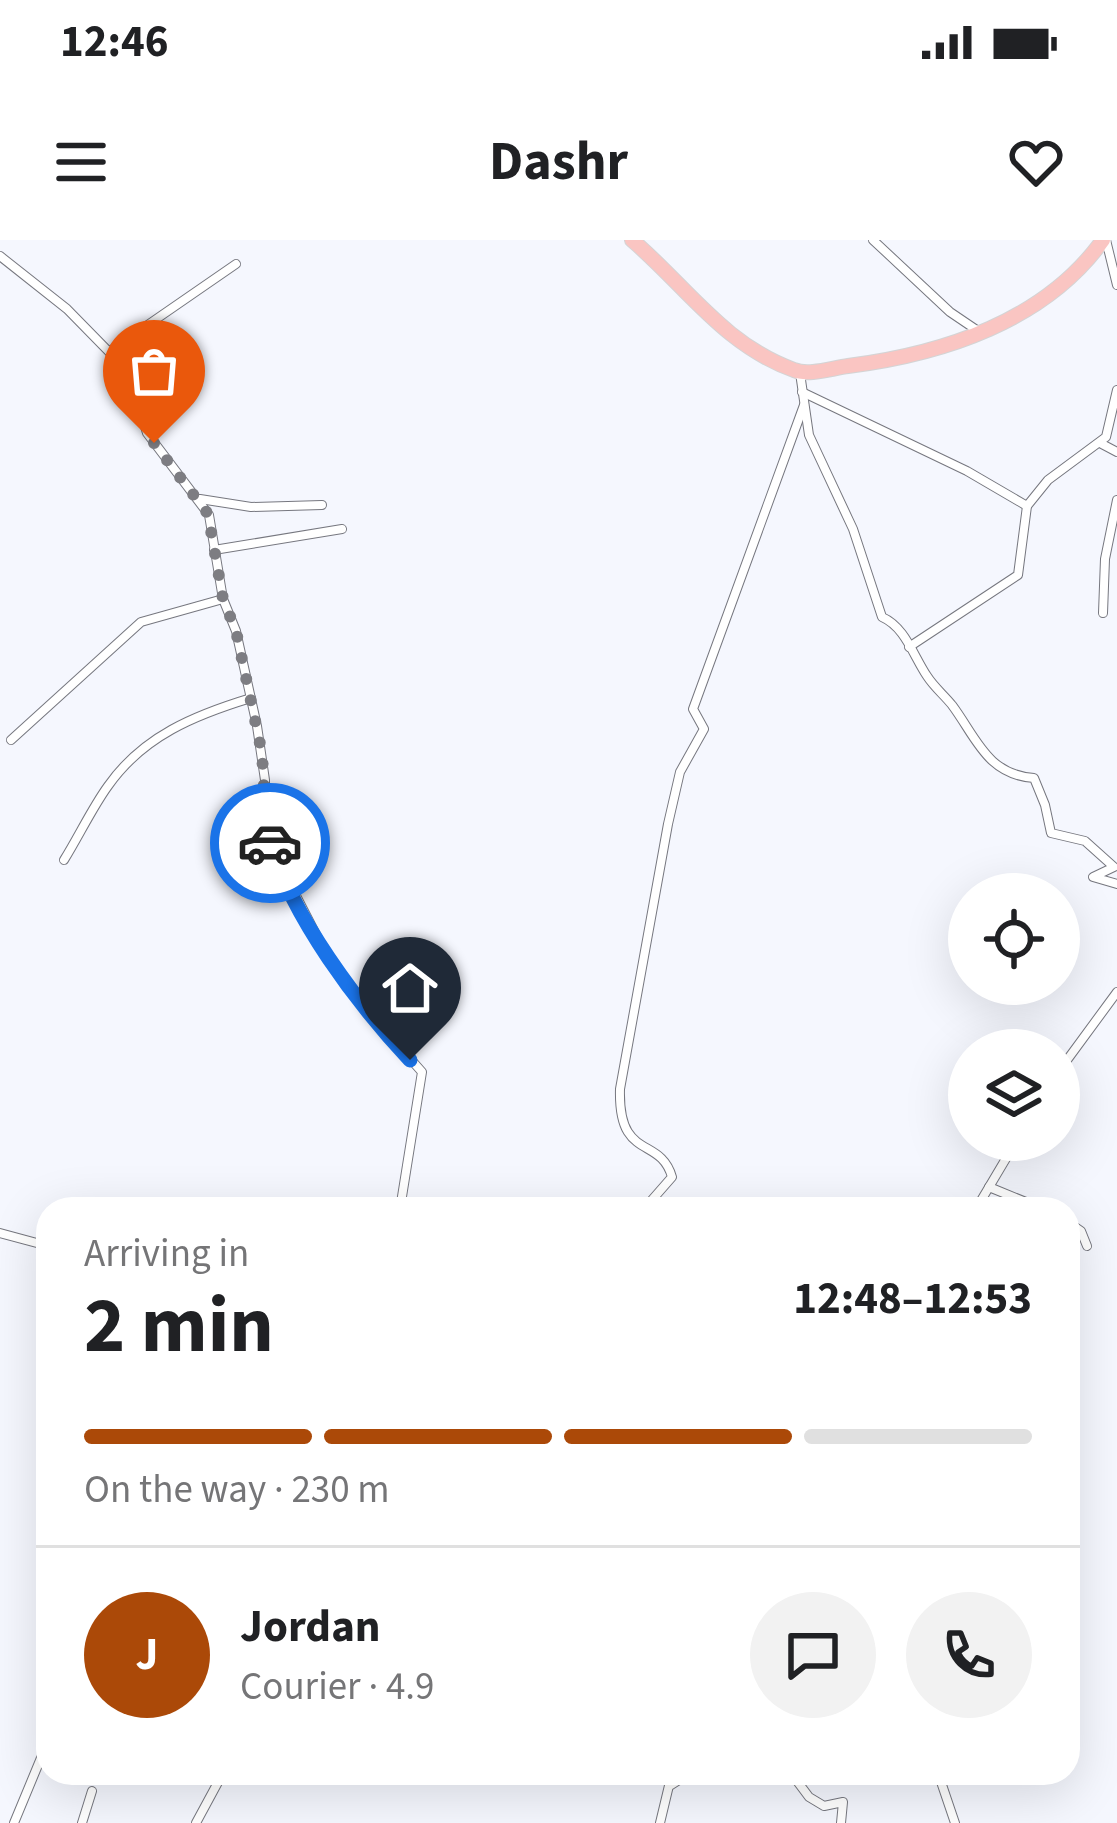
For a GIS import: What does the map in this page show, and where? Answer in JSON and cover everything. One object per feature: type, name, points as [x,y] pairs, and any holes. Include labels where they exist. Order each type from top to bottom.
[{"type":"main road","points":[[632,240],[724,331],[800,373],[914,354],[981,333],[1051,294],[1105,240]]},
{"type":"street","points":[[873,240],[935,299],[981,333]]},
{"type":"street","points":[[1105,240],[1117,285]]},
{"type":"street","points":[[0,256],[67,308],[110,351],[133,388],[147,433],[208,514],[223,599],[236,631],[262,753],[266,826],[281,870],[353,994],[422,1072],[402,1197]]},
{"type":"street","points":[[110,351],[236,264]]},
{"type":"street","points":[[800,373],[818,459],[853,529],[881,616],[896,623],[929,682],[955,708],[981,750],[1013,777],[1034,778],[1051,833],[1085,841],[1114,867],[1093,878],[1117,884]]},
{"type":"street","points":[[909,646],[1018,575],[1027,506],[1048,480],[1106,437],[1117,390]]},
{"type":"street","points":[[802,392],[967,471],[1027,506]]},
{"type":"street","points":[[654,1197],[672,1177],[668,1166],[628,1134],[620,1118],[620,1089],[654,887],[680,772],[704,729],[693,709],[804,405]]},
{"type":"street","points":[[1100,443],[1117,452]]},
{"type":"street","points":[[199,498],[251,507],[322,505]]},
{"type":"street","points":[[1103,614],[1105,559],[1117,500]]},
{"type":"street","points":[[214,550],[342,529]]},
{"type":"street","points":[[11,740],[141,622],[223,599]]},
{"type":"street","points":[[64,860],[107,786],[139,754],[194,715],[251,698]]},
{"type":"street","points":[[1080,1042],[1117,992]]},
{"type":"street","points":[[983,1197],[1004,1161]]},
{"type":"street","points":[[989,1186],[1015,1197]]},
{"type":"street","points":[[1080,1230],[1087,1246]]},
{"type":"street","points":[[0,1233],[36,1243]]},
{"type":"street","points":[[14,1823],[36,1770]]},
{"type":"street","points":[[196,1823],[217,1785]]},
{"type":"street","points":[[660,1823],[670,1785]]},
{"type":"street","points":[[800,1785],[824,1806],[843,1802],[841,1823]]},
{"type":"street","points":[[942,1785],[956,1823]]},
{"type":"street","points":[[82,1823],[92,1791]]},
{"type":"way so far","points":[[154,443],[208,514],[223,599],[242,654],[262,753],[270,843]]},
{"type":"route","points":[[270,843],[322,946],[353,994],[410,1060]]}]
